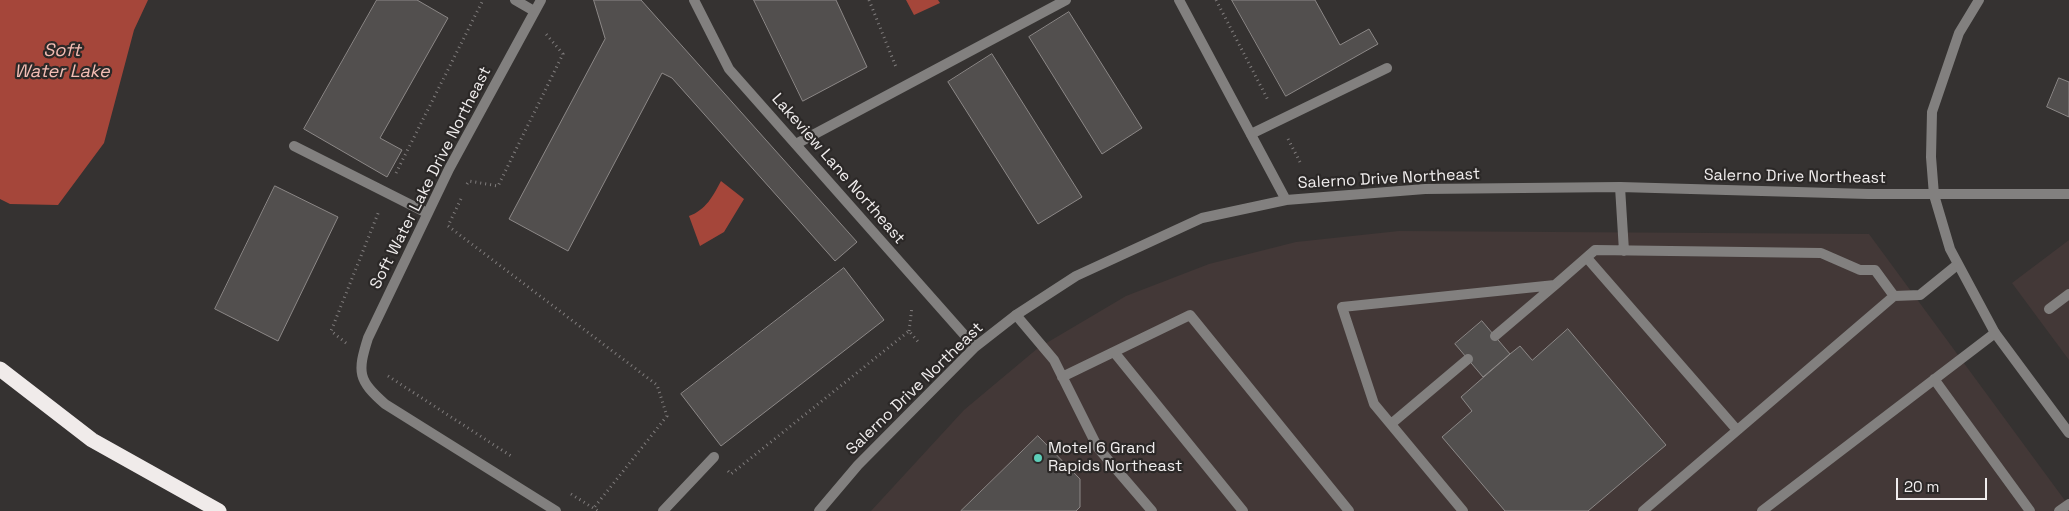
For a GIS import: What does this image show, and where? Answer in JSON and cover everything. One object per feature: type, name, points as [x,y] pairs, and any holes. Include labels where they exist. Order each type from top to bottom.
[{"type":"highway","points":[[0,369],[92,440],[219,511]]},
{"type":"street","points":[[515,0],[534,11]]},
{"type":"street","name":"Soft Water Lake Drive Northeast","points":[[541,0],[427,212],[368,338],[362,356],[361,374],[370,390],[385,404],[556,511]]},
{"type":"street","name":"Lakeview Lane Northeast","points":[[694,0],[729,69],[975,346]]},
{"type":"street","points":[[796,144],[1066,0]]},
{"type":"street","points":[[1179,0],[1286,200]]},
{"type":"street","points":[[1979,0],[1959,33],[1932,112],[1931,158],[1934,195],[1950,249],[1957,265],[1995,332],[2069,433]]},
{"type":"street","points":[[1251,134],[1387,68]]},
{"type":"street","points":[[294,146],[427,212]]},
{"type":"street","points":[[1620,187],[1624,251]]},
{"type":"street","name":"Salerno Drive Northeast","points":[[819,511],[858,465],[975,346],[1016,315],[1076,276],[1202,218],[1286,200],[1425,189],[1620,187],[1934,195],[2069,194]]},
{"type":"street","points":[[1495,336],[1596,250],[1821,253],[1860,270],[1875,270],[1894,296]]},
{"type":"street","points":[[1587,258],[1737,430]]},
{"type":"street","points":[[1643,511],[1894,296],[1920,294],[1957,265]]},
{"type":"street","points":[[1463,511],[1374,404],[1342,306],[1555,285]]},
{"type":"street","points":[[2049,309],[2069,294]]},
{"type":"street","points":[[1016,315],[1054,360],[1098,448],[1152,511]]},
{"type":"street","points":[[1062,377],[1190,315],[1349,511]]},
{"type":"street","points":[[1762,511],[1995,332]]},
{"type":"street","points":[[1114,352],[1243,511]]},
{"type":"street","points":[[1391,424],[1468,359]]},
{"type":"street","points":[[1934,379],[2030,511]]},
{"type":"street","points":[[663,511],[714,457]]},
{"type":"street","points":[[2059,511],[2069,504]]},
{"type":"path","points":[[484,0],[386,192],[330,331],[386,374],[518,460]]},
{"type":"path","points":[[869,0],[904,86]]},
{"type":"path","points":[[1216,0],[1300,162]]},
{"type":"path","points":[[544,32],[563,54],[498,186],[469,181],[448,226],[657,385],[667,416],[593,509]]},
{"type":"path","points":[[714,457],[731,474],[909,331],[920,344]]},
{"type":"path","points":[[568,492],[598,511]]},
{"type":"shaded area","points":[[1399,231],[1869,234],[2069,506],[2069,511],[871,511],[964,410],[1038,348],[1126,296],[1209,264],[1296,242]]},
{"type":"shaded area","points":[[2069,240],[2069,360],[2012,283]]},
{"type":"water","name":"Soft Water Lake","points":[[0,0],[148,0],[134,30],[104,143],[58,205],[10,204],[0,199]]},
{"type":"water","points":[[906,0],[938,0],[940,3],[914,15]]},
{"type":"water","points":[[721,181],[744,199],[724,232],[700,246],[689,216],[704,206],[712,197]]},
{"type":"building","points":[[377,0],[417,0],[448,18],[380,138],[402,150],[387,177],[304,129]]},
{"type":"building","points":[[594,0],[641,0],[857,242],[835,261],[672,78],[662,73],[568,251],[509,219],[605,39]]},
{"type":"building","points":[[754,0],[836,0],[867,67],[803,101]]},
{"type":"building","points":[[1232,0],[1315,0],[1340,45],[1369,29],[1378,44],[1286,96]]},
{"type":"building","points":[[1069,12],[1142,128],[1102,154],[1029,37]]},
{"type":"building","points":[[992,54],[1082,197],[1038,224],[948,82]]},
{"type":"building","points":[[2059,78],[2069,82],[2069,117],[2047,107]]},
{"type":"building","points":[[275,186],[338,217],[278,341],[215,309]]},
{"type":"building","points":[[844,268],[884,320],[721,446],[681,394]]},
{"type":"building","points":[[1482,321],[1510,354],[1483,377],[1455,344]]},
{"type":"building","points":[[1568,329],[1666,445],[1588,511],[1505,511],[1442,437],[1472,411],[1461,397],[1510,354],[1520,346],[1532,360]]},
{"type":"building","name":"Motel 6 Grand Rapids Northeast","points":[[1038,436],[1080,479],[1080,507],[1076,511],[961,511]]},
{"type":"place","name":"Motel 6 Grand Rapids Northeast","points":[[1038,458]]}]
